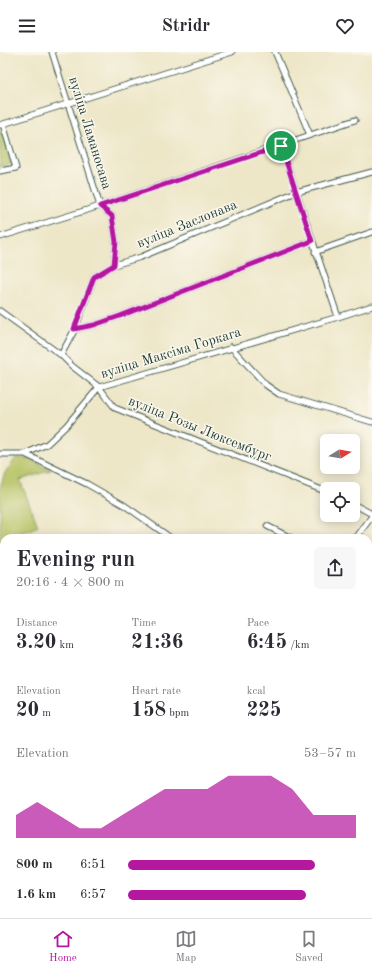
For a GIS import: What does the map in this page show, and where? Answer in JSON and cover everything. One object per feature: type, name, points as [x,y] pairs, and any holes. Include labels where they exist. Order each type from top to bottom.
[{"type":"street","name":"вуліца Ламаносава","points":[[52,52],[100,206],[112,216],[116,242],[114,265]]},
{"type":"street","points":[[0,172],[16,168],[2,125],[232,52]]},
{"type":"street","points":[[276,52],[310,135]]},
{"type":"street","points":[[0,237],[100,206],[355,120]]},
{"type":"street","points":[[281,146],[315,252],[338,317]]},
{"type":"street","name":"вуліца Заслонава","points":[[61,355],[74,329],[94,277],[114,265],[141,257],[296,192],[372,172]]},
{"type":"street","points":[[315,252],[372,232]]},
{"type":"street","points":[[74,329],[94,325],[120,316],[312,241]]},
{"type":"street","name":"вуліца Максіма Горкага","points":[[0,454],[25,454],[47,444],[66,426],[99,387],[372,306]]},
{"type":"street","name":"вуліца Розы Люксембург","points":[[0,311],[61,355],[72,366],[99,387],[115,408],[320,489]]},
{"type":"street","points":[[232,347],[266,385],[279,394],[372,422]]},
{"type":"street","points":[[25,454],[86,484],[124,505],[165,534]]},
{"type":"street","points":[[359,534],[372,515],[360,508]]},
{"type":"street","points":[[267,526],[283,534]]},
{"type":"green space","points":[[0,130],[2,130],[11,164],[0,167]]},
{"type":"green space","points":[[16,458],[29,459],[51,470],[20,480],[38,526],[20,534],[0,534],[0,487],[5,473]]},
{"type":"route","points":[[281,146],[312,241],[120,316],[94,325],[74,329],[94,277],[114,265],[116,242],[112,216],[100,206],[281,146]]}]
